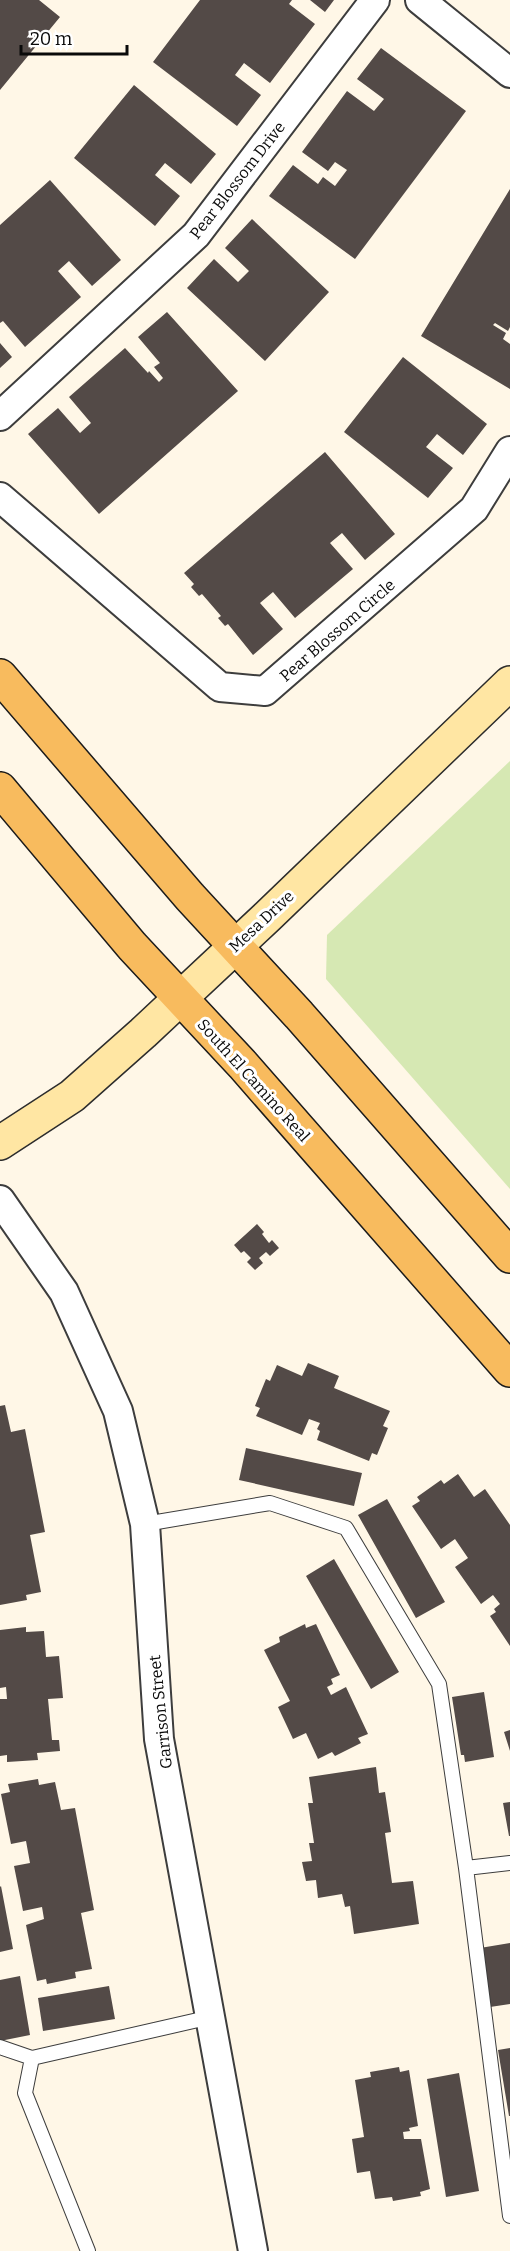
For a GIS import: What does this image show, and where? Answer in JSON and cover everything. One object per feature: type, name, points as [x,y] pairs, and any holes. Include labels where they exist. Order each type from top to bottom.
[{"type":"main road","points":[[0,676],[234,947],[299,1015],[510,1256]]},
{"type":"main road","name":"Mesa Drive","points":[[0,1143],[72,1096],[234,947],[510,683]]},
{"type":"main road","name":"South El Camino Real","points":[[0,789],[132,946],[243,1065],[510,1370]]},
{"type":"street","name":"Pear Blossom Drive","points":[[0,416],[196,236],[375,0]]},
{"type":"street","points":[[420,0],[510,73]]},
{"type":"street","name":"Pear Blossom Circle","points":[[0,497],[220,687],[265,691],[474,509],[510,451]]},
{"type":"street","name":"Garrison Street","points":[[0,1200],[64,1292],[118,1411],[145,1524],[159,1739],[253,2251]]},
{"type":"lane","points":[[145,1524],[270,1503],[346,1528],[439,1684],[466,1868],[510,2216]]},
{"type":"lane","points":[[466,1868],[510,1863]]},
{"type":"lane","points":[[0,2047],[32,2058],[211,2017]]},
{"type":"lane","points":[[32,2058],[24,2093],[88,2251]]},
{"type":"green space","points":[[510,761],[510,1189],[326,979],[327,935]]},
{"type":"building","points":[[0,0],[39,0],[60,17],[0,90]]},
{"type":"building","points":[[200,0],[292,0],[289,4],[315,24],[270,83],[244,63],[235,75],[261,95],[237,126],[153,62]]},
{"type":"building","points":[[310,0],[334,0],[325,12]]},
{"type":"building","points":[[381,48],[466,111],[355,259],[269,196],[293,165],[318,184],[323,177],[335,186],[347,170],[335,162],[328,171],[302,152],[347,91],[374,111],[384,99],[357,79]]},
{"type":"building","points":[[134,85],[216,154],[191,184],[165,163],[155,175],[180,196],[155,226],[74,158]]},
{"type":"building","points":[[50,180],[121,260],[92,286],[69,261],[58,271],[81,297],[25,347],[3,321],[0,323],[0,225]]},
{"type":"building","points":[[510,189],[510,327],[508,331],[495,323],[493,325],[506,333],[503,339],[510,344],[510,389],[421,336]]},
{"type":"building","points":[[252,219],[329,292],[265,361],[187,288],[214,259],[238,282],[249,271],[225,248]]},
{"type":"building","points":[[167,312],[238,391],[99,514],[28,434],[58,408],[80,433],[91,423],[69,397],[125,348],[159,382],[163,378],[154,367],[160,363],[138,337]]},
{"type":"building","points":[[0,343],[12,357],[0,368]]},
{"type":"building","points":[[403,357],[487,424],[463,455],[437,434],[426,447],[453,468],[428,498],[344,432]]},
{"type":"building","points":[[325,452],[395,534],[365,560],[342,533],[330,543],[353,569],[295,618],[273,592],[260,603],[283,629],[253,655],[228,624],[225,626],[218,618],[221,616],[202,594],[199,596],[191,587],[194,584],[184,573]]},
{"type":"building","points":[[257,1224],[269,1243],[272,1240],[279,1248],[270,1256],[266,1252],[259,1258],[263,1263],[255,1270],[247,1262],[251,1258],[244,1251],[241,1253],[234,1245]]},
{"type":"building","points":[[308,1363],[339,1376],[334,1388],[390,1411],[383,1426],[388,1428],[377,1455],[372,1453],[369,1461],[317,1440],[320,1431],[317,1429],[320,1423],[309,1419],[302,1435],[256,1416],[260,1408],[255,1406],[266,1379],[270,1381],[277,1365],[302,1376]]},
{"type":"building","points":[[5,1405],[11,1432],[25,1429],[45,1532],[30,1535],[41,1592],[26,1595],[27,1600],[0,1605],[0,1406]]},
{"type":"building","points":[[246,1448],[362,1473],[354,1506],[239,1480]]},
{"type":"building","points":[[458,1474],[474,1497],[485,1489],[510,1525],[510,1646],[490,1616],[496,1612],[494,1609],[500,1604],[493,1595],[481,1604],[455,1567],[468,1558],[455,1539],[441,1549],[412,1506],[420,1501],[417,1497],[441,1480],[444,1484]]},
{"type":"building","points":[[387,1499],[445,1602],[416,1618],[358,1515]]},
{"type":"building","points":[[334,1559],[399,1672],[371,1689],[306,1576]]},
{"type":"building","points":[[305,1624],[306,1628],[316,1624],[340,1675],[331,1679],[333,1684],[327,1687],[331,1695],[346,1687],[368,1734],[358,1738],[361,1743],[335,1756],[332,1752],[318,1759],[306,1733],[293,1739],[278,1707],[290,1701],[264,1650],[280,1642],[279,1637]]},
{"type":"building","points":[[26,1627],[26,1632],[44,1631],[46,1657],[59,1656],[63,1698],[48,1699],[52,1740],[59,1740],[60,1751],[37,1753],[38,1760],[7,1762],[7,1755],[0,1756],[0,1699],[7,1699],[6,1687],[0,1688],[0,1630]]},
{"type":"building","points":[[484,1692],[494,1757],[465,1762],[464,1755],[461,1755],[452,1697]]},
{"type":"building","points":[[510,1730],[510,1751],[504,1732]]},
{"type":"building","points":[[376,1767],[379,1793],[385,1792],[391,1832],[385,1833],[392,1883],[413,1881],[419,1924],[354,1934],[350,1906],[345,1907],[342,1894],[318,1898],[316,1880],[306,1881],[302,1862],[312,1861],[309,1843],[314,1843],[308,1803],[313,1803],[309,1777]]},
{"type":"building","points":[[38,1779],[39,1785],[55,1782],[61,1810],[75,1808],[94,1910],[81,1913],[92,1969],[75,1972],[76,1978],[47,1984],[46,1979],[37,1981],[26,1925],[44,1919],[42,1907],[23,1911],[14,1866],[30,1863],[26,1841],[11,1844],[1,1794],[10,1792],[8,1784]]},
{"type":"building","points":[[510,1802],[510,1836],[509,1836],[503,1803]]},
{"type":"building","points":[[0,1887],[13,1949],[0,1952]]},
{"type":"building","points":[[510,1943],[510,2004],[490,2007],[480,1948]]},
{"type":"building","points":[[20,1976],[30,2035],[0,2041],[0,1980]]},
{"type":"building","points":[[109,1986],[115,2019],[43,2031],[38,1998]]},
{"type":"building","points":[[510,2048],[510,2116],[509,2116],[498,2050]]},
{"type":"building","points":[[399,2067],[400,2072],[409,2070],[418,2126],[403,2132],[404,2139],[421,2139],[430,2189],[420,2192],[421,2196],[393,2201],[392,2197],[375,2199],[370,2171],[357,2173],[352,2139],[364,2137],[355,2080],[371,2077],[370,2072]]},
{"type":"building","points":[[459,2073],[479,2191],[446,2197],[427,2079]]}]
